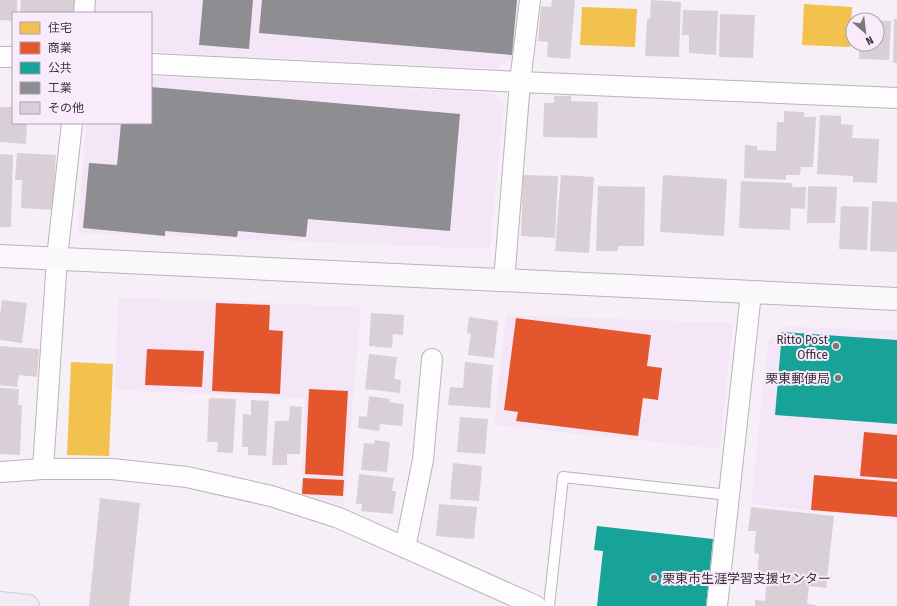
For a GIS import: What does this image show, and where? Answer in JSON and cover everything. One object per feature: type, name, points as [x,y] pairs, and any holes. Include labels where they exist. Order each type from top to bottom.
[{"type":"highway","points":[[0,603],[28,606]]},
{"type":"street","points":[[84,12],[85,0]]},
{"type":"street","points":[[504,281],[520,82],[530,0]]},
{"type":"street","points":[[0,57],[12,57]]},
{"type":"street","points":[[152,64],[897,98]]},
{"type":"street","points":[[42,469],[57,258],[72,124]]},
{"type":"street","points":[[0,256],[897,299]]},
{"type":"street","points":[[717,606],[751,293]]},
{"type":"street","points":[[405,548],[423,460],[432,359]]},
{"type":"street","points":[[0,472],[42,469],[112,469],[187,477],[271,496],[339,518],[536,606]]},
{"type":"lane","points":[[550,606],[563,476],[729,496]]},
{"type":"path","points":[[94,606],[100,546]]},
{"type":"shaded area","points":[[96,0],[520,0],[515,55],[498,69],[152,52],[152,12],[95,12]]},
{"type":"shaded area","points":[[152,76],[494,93],[504,106],[490,249],[81,233],[78,231],[86,124],[152,124]]},
{"type":"shaded area","points":[[118,297],[361,307],[344,507],[301,493],[305,398],[115,390]]},
{"type":"shaded area","points":[[506,315],[733,323],[720,449],[494,425]]},
{"type":"shaded area","points":[[783,326],[897,331],[897,520],[751,504],[768,341]]},
{"type":"building: 住宅","points":[[804,4],[852,7],[852,12],[845,12],[845,47],[802,45]]},
{"type":"building: 住宅","points":[[582,7],[637,9],[635,47],[580,45]]},
{"type":"building: 住宅","points":[[71,362],[113,364],[109,456],[67,455]]},
{"type":"building: 商業","points":[[216,303],[270,305],[269,330],[283,331],[280,394],[212,391]]},
{"type":"building: 商業","points":[[516,318],[651,335],[647,366],[662,368],[658,400],[643,398],[638,436],[516,421],[518,412],[504,410]]},
{"type":"building: 商業","points":[[147,349],[204,351],[202,387],[145,385]]},
{"type":"building: 商業","points":[[309,389],[348,391],[343,476],[305,474]]},
{"type":"building: 商業","points":[[864,432],[897,435],[897,479],[860,476]]},
{"type":"building: 商業","points":[[814,475],[897,482],[897,517],[811,510]]},
{"type":"building: 商業","points":[[303,478],[344,480],[343,496],[302,494]]},
{"type":"building: 公共","name":"栗東郵便局","points":[[782,332],[897,340],[897,424],[775,415]]},
{"type":"building: 公共","name":"栗東市生涯学習支援センター","points":[[597,526],[713,539],[706,606],[597,606],[603,551],[594,550]]},
{"type":"building: 工業","points":[[203,0],[253,0],[249,49],[199,45]]},
{"type":"building: 工業","points":[[262,0],[517,0],[512,55],[259,33]]},
{"type":"building: 工業","points":[[152,87],[460,114],[450,231],[308,219],[306,237],[238,231],[237,237],[165,231],[165,236],[83,228],[89,163],[117,165],[121,124],[152,124]]},
{"type":"building: その他","points":[[0,0],[17,0],[17,12],[12,12],[12,21],[0,20]]},
{"type":"building: その他","points":[[21,0],[75,0],[74,12],[20,12]]},
{"type":"building: その他","points":[[552,0],[575,0],[570,59],[547,57],[548,42],[538,41],[541,6],[551,7]]},
{"type":"building: その他","points":[[651,0],[681,2],[679,57],[645,56],[647,19],[650,19]]},
{"type":"building: その他","points":[[683,10],[718,11],[716,55],[689,53],[689,35],[682,35]]},
{"type":"building: その他","points":[[720,14],[755,15],[753,58],[719,57]]},
{"type":"building: その他","points":[[894,19],[897,19],[897,63],[893,63]]},
{"type":"building: その他","points":[[885,21],[891,21],[889,60],[859,59],[859,52],[885,52]]},
{"type":"building: その他","points":[[554,96],[571,96],[571,101],[598,102],[597,138],[543,137],[544,103],[554,103]]},
{"type":"building: その他","points":[[0,107],[12,107],[12,124],[27,124],[26,144],[0,142]]},
{"type":"building: その他","points":[[784,111],[804,112],[804,117],[816,117],[813,167],[801,167],[800,175],[786,175],[786,180],[744,178],[745,145],[757,146],[757,150],[776,151],[777,122],[784,122]]},
{"type":"building: その他","points":[[820,115],[841,116],[841,124],[853,125],[852,138],[879,139],[877,183],[853,182],[853,176],[817,174]]},
{"type":"building: その他","points":[[17,153],[56,155],[53,210],[21,208],[22,180],[15,180]]},
{"type":"building: その他","points":[[0,154],[13,155],[11,227],[0,227]]},
{"type":"building: その他","points":[[523,175],[558,176],[555,238],[521,236]]},
{"type":"building: その他","points":[[561,175],[594,177],[589,253],[555,251]]},
{"type":"building: その他","points":[[663,175],[727,179],[724,236],[660,232]]},
{"type":"building: その他","points":[[741,181],[793,183],[792,187],[806,187],[805,209],[791,208],[790,230],[739,228]]},
{"type":"building: その他","points":[[598,186],[645,187],[644,246],[618,246],[618,251],[596,251]]},
{"type":"building: その他","points":[[808,186],[837,187],[835,223],[807,223]]},
{"type":"building: その他","points":[[872,201],[897,202],[897,252],[870,251]]},
{"type":"building: その他","points":[[841,206],[869,207],[867,250],[839,249]]},
{"type":"building: その他","points":[[2,300],[27,303],[22,343],[0,340]]},
{"type":"building: その他","points":[[371,313],[404,315],[403,335],[393,334],[392,348],[369,346]]},
{"type":"building: その他","points":[[469,317],[498,321],[494,358],[468,355],[471,334],[467,333]]},
{"type":"building: その他","points":[[0,346],[39,349],[37,377],[19,375],[17,387],[0,385]]},
{"type":"building: その他","points":[[369,354],[397,357],[394,379],[401,380],[400,393],[365,389]]},
{"type":"building: その他","points":[[465,362],[493,365],[490,408],[448,405],[450,387],[463,388]]},
{"type":"building: その他","points":[[0,388],[19,389],[18,405],[22,405],[20,455],[0,454]]},
{"type":"building: その他","points":[[369,396],[390,399],[389,402],[404,404],[402,426],[380,424],[379,431],[358,428],[359,416],[367,417]]},
{"type":"building: その他","points":[[209,398],[236,399],[233,453],[217,452],[218,442],[207,442]]},
{"type":"building: その他","points":[[251,400],[269,401],[266,456],[248,455],[248,447],[242,447],[243,414],[251,415]]},
{"type":"building: その他","points":[[290,406],[302,407],[300,454],[287,454],[287,465],[272,465],[275,421],[289,421]]},
{"type":"building: その他","points":[[460,417],[488,419],[485,454],[457,452]]},
{"type":"building: その他","points":[[374,440],[390,442],[387,472],[361,470],[364,443],[374,444]]},
{"type":"building: その他","points":[[453,463],[482,466],[479,501],[450,499]]},
{"type":"building: その他","points":[[359,474],[394,478],[392,491],[396,491],[393,514],[361,511],[362,504],[356,504]]},
{"type":"building: その他","points":[[100,498],[140,503],[129,606],[89,606]]},
{"type":"building: その他","points":[[439,504],[477,507],[474,539],[436,536]]},
{"type":"building: その他","points":[[751,507],[834,516],[826,588],[809,586],[807,604],[816,606],[755,606],[755,600],[765,601],[767,578],[757,577],[759,554],[754,553],[756,531],[748,531]]},
{"type":"place","name":"Ritto Post Office","points":[[836,346]]},
{"type":"place","name":"栗東郵便局","points":[[838,378]]},
{"type":"place","name":"栗東市生涯学習支援センター","points":[[654,578]]}]
